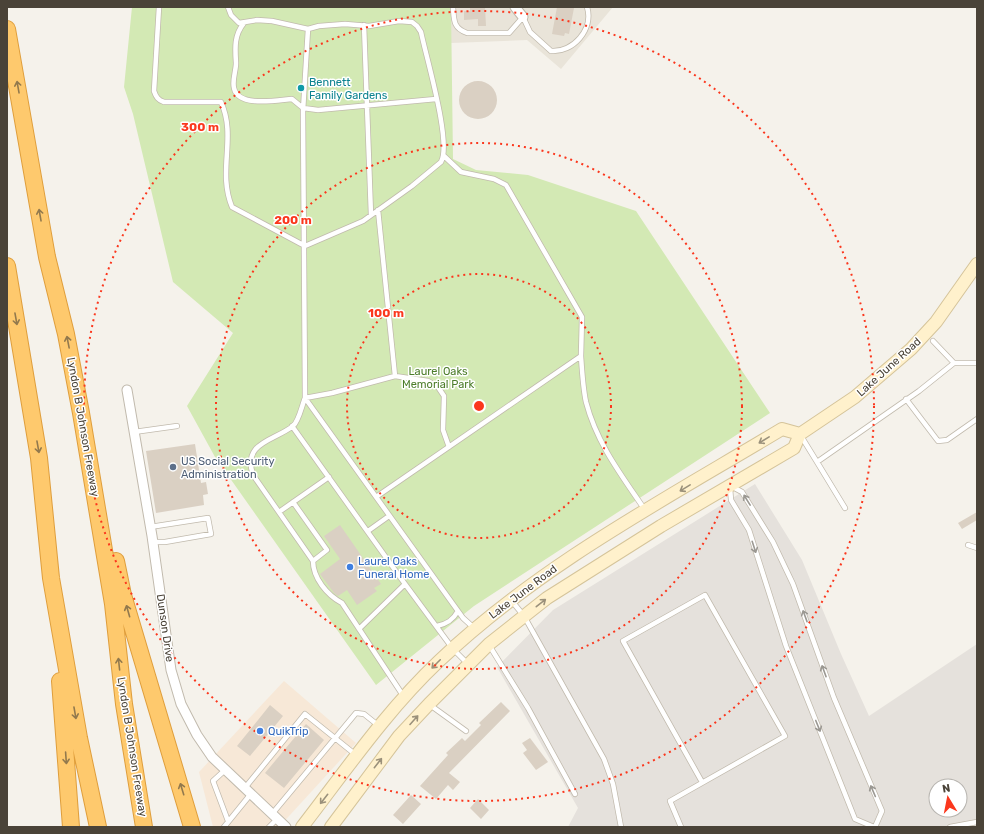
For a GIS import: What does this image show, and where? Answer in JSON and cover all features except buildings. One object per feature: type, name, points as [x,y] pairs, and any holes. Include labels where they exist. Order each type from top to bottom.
[{"type":"highway","name":"Lyndon B Johnson Freeway","points":[[7,29],[47,257],[66,334],[81,413],[113,604],[124,704],[144,827]]},
{"type":"highway","points":[[7,266],[39,458],[51,578],[71,827]]},
{"type":"highway","points":[[81,413],[123,595],[192,827]]},
{"type":"highway","points":[[51,578],[79,738],[98,827]]},
{"type":"main road","name":"Lake June Road","points":[[331,827],[396,740],[488,644],[547,598],[586,573],[794,448],[800,434],[855,397],[912,349],[936,322],[977,264]]},
{"type":"main road","name":"Lake June Road","points":[[302,827],[380,726],[404,698],[453,649],[511,600],[542,577],[646,511],[782,429],[800,434]]},
{"type":"main road","points":[[719,467],[730,486]]},
{"type":"main road","points":[[476,629],[488,644]]},
{"type":"main road","points":[[380,726],[396,740]]},
{"type":"street","points":[[515,7],[523,17]]},
{"type":"street","name":"Dunson Drive","points":[[126,390],[153,542],[171,670],[180,704],[212,758],[224,771],[286,827]]},
{"type":"lane","points":[[159,7],[156,96],[159,100],[164,102],[221,102],[228,129],[225,181],[227,194],[232,207],[305,246]]},
{"type":"lane","points":[[228,7],[231,15],[239,23],[257,20],[272,21],[308,30],[319,26],[345,24],[364,25],[399,21],[412,22],[418,26],[436,99],[443,137],[444,156],[441,162],[412,186],[363,221],[305,246]]},
{"type":"lane","points":[[453,7],[456,28],[467,33],[509,33],[523,17],[530,32],[550,51],[561,51],[573,46],[587,27],[587,7]]},
{"type":"lane","points":[[244,23],[237,31],[234,90],[240,97],[252,102],[292,99],[303,108],[318,110],[436,99]]},
{"type":"lane","points":[[364,25],[371,215]]},
{"type":"lane","points":[[308,30],[303,108],[305,398],[294,425],[262,443],[254,451],[251,458],[250,467],[252,475],[313,561],[313,571],[331,597],[342,603],[404,698]]},
{"type":"lane","points":[[444,156],[461,172],[494,179],[506,185],[582,317],[581,356],[586,401],[594,429],[608,456],[646,511]]},
{"type":"lane","points":[[378,210],[395,376]]},
{"type":"lane","points":[[933,341],[954,363]]},
{"type":"lane","points":[[376,497],[581,356]]},
{"type":"lane","points":[[817,462],[906,400],[954,363],[977,363]]},
{"type":"lane","points":[[305,398],[332,393],[395,376],[428,381],[438,387],[444,396],[443,430],[449,447]]},
{"type":"lane","points":[[305,398],[463,618],[476,629]]},
{"type":"lane","points":[[906,400],[938,441],[947,440],[977,419]]},
{"type":"lane","points":[[134,432],[177,426]]},
{"type":"lane","points":[[292,426],[453,649],[468,664]]},
{"type":"lane","points":[[800,434],[845,508]]},
{"type":"lane","points":[[279,512],[329,477]]},
{"type":"lane","points":[[730,486],[742,492],[772,542],[793,584],[834,698],[882,810],[875,827],[855,819],[786,646],[749,530],[731,500],[730,486]]},
{"type":"lane","points":[[293,502],[328,550],[313,561]]},
{"type":"lane","points":[[368,531],[390,516]]},
{"type":"lane","points":[[150,527],[208,518],[211,534],[165,542],[153,542]]},
{"type":"lane","points":[[968,545],[977,548]]},
{"type":"lane","points":[[360,630],[405,584]]},
{"type":"lane","points":[[681,827],[670,801],[785,736],[705,595],[623,641],[702,782]]},
{"type":"lane","points":[[511,600],[524,616],[604,759],[613,784],[621,827]]},
{"type":"lane","points":[[437,626],[445,625],[454,618],[458,611]]},
{"type":"lane","points":[[488,644],[528,708],[575,794]]},
{"type":"lane","points":[[429,704],[466,731]]},
{"type":"lane","points":[[269,827],[274,816],[335,737],[356,713],[364,714],[380,726]]},
{"type":"lane","points":[[224,827],[247,792],[305,714],[357,756]]},
{"type":"lane","points":[[224,771],[213,781],[228,821]]},
{"type":"lane","points":[[950,827],[977,822]]},
{"type":"shaded area","points":[[451,7],[613,7],[561,69],[527,40],[451,43]]},
{"type":"shaded area","points":[[755,484],[802,560],[841,654],[869,716],[977,644],[977,827],[568,827],[578,808],[497,667],[553,610]]},
{"type":"shaded area","points":[[284,681],[356,743],[279,827],[213,827],[199,772]]},
{"type":"green space","name":"Laurel Oaks Memorial Park","points":[[132,7],[451,7],[453,159],[476,170],[528,175],[636,211],[770,413],[474,606],[376,685],[215,457],[187,406],[233,333],[173,282],[133,114],[124,87]]},
{"type":"place","name":"Bennett Family Gardens","points":[[301,88]]},
{"type":"place","name":"US Social Security Administration","points":[[173,467]]},
{"type":"place","name":"Laurel Oaks Funeral Home","points":[[350,567]]},
{"type":"place","name":"QuikTrip","points":[[260,731]]}]
